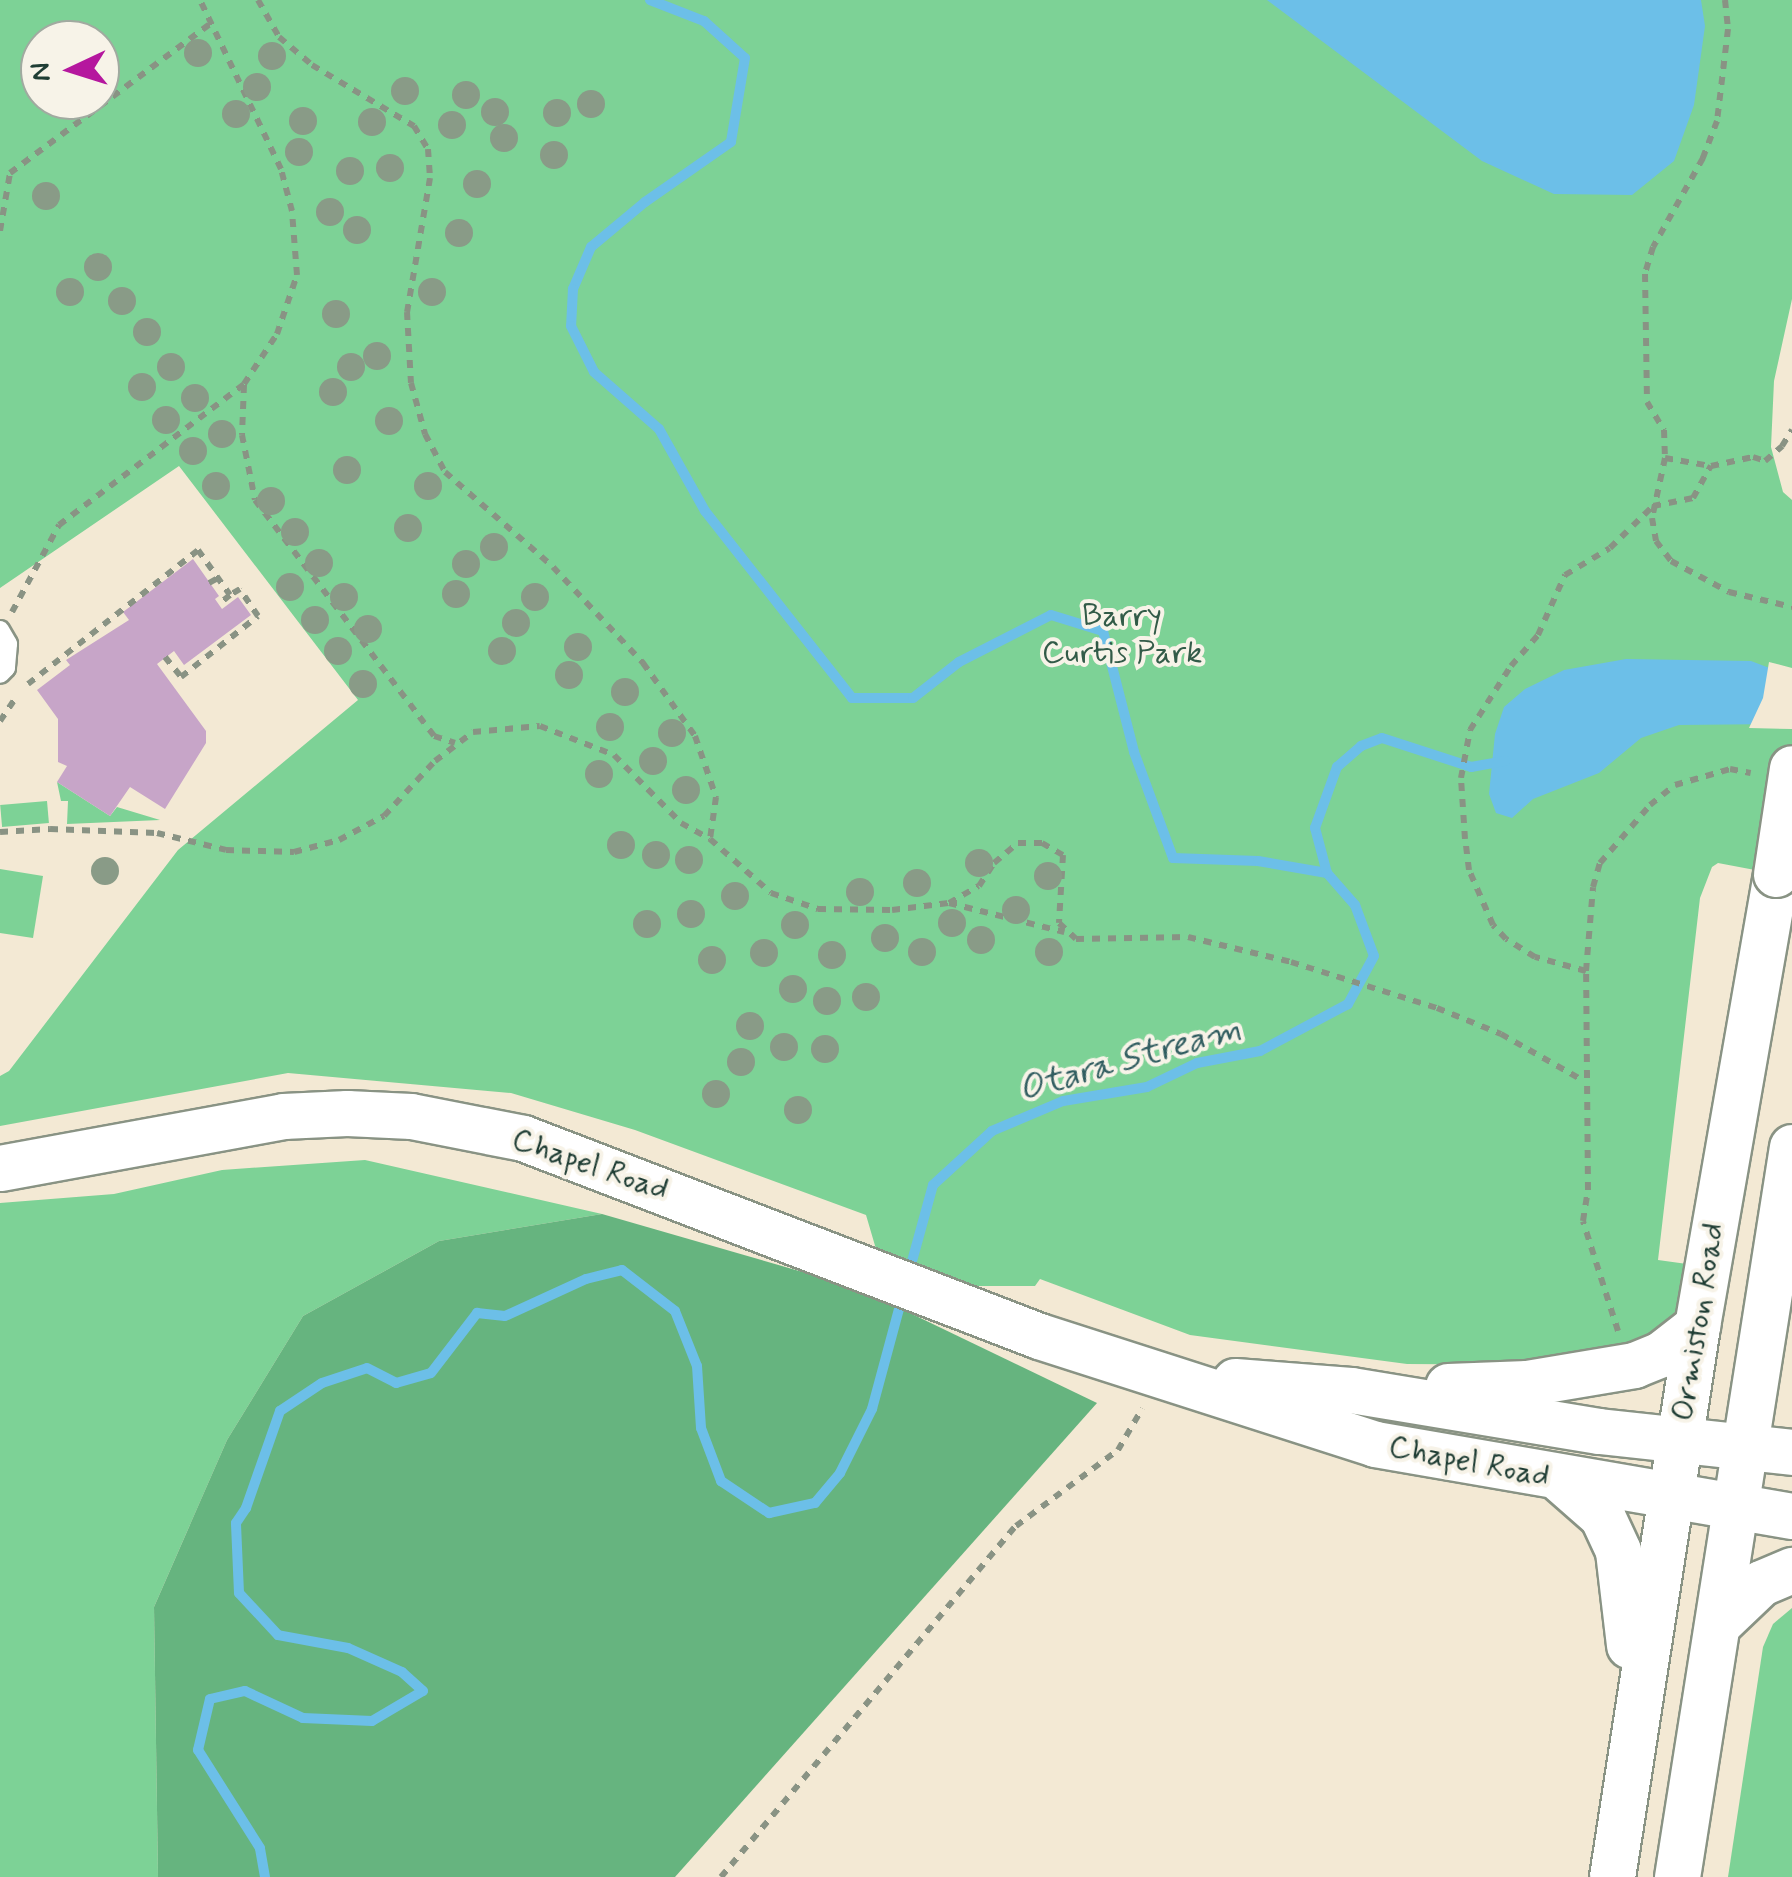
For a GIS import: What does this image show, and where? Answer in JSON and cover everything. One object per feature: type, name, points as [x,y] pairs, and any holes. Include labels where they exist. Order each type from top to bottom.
[{"type":"main road","name":"Ormiston Road","points":[[1612,1877],[1697,1326],[1776,874],[1776,771]]},
{"type":"main road","name":"Chapel Road","points":[[0,1168],[283,1116],[411,1116],[523,1138],[852,1261],[948,1302],[1153,1375],[1375,1444],[1561,1480],[1792,1516]]},
{"type":"main road","name":"Ormiston Road","points":[[1677,1877],[1746,1447],[1789,1218],[1792,1147]]},
{"type":"main road","points":[[1351,1390],[1528,1383],[1627,1366],[1661,1354],[1697,1326]]},
{"type":"main road","name":"Chapel Road","points":[[1153,1375],[1351,1390],[1679,1440],[1792,1452]]},
{"type":"main road","points":[[1561,1480],[1602,1516],[1618,1551],[1628,1627],[1633,1725]]},
{"type":"main road","points":[[1718,1623],[1761,1583],[1792,1570]]},
{"type":"lane","points":[[0,674],[6,668],[8,644],[1,631]]},
{"type":"path","points":[[1,631],[59,525],[244,384],[277,334],[297,275],[292,211],[281,169],[200,0]]},
{"type":"path","points":[[258,0],[279,37],[312,65],[414,126],[428,149],[430,178],[407,312],[411,384],[425,434],[445,472],[553,567],[643,663],[695,736],[716,796],[710,839]]},
{"type":"path","points":[[1725,0],[1728,30],[1717,122],[1703,158],[1653,247],[1646,274],[1647,402],[1664,430],[1665,458],[1654,506],[1656,541],[1672,560],[1729,592],[1792,607]]},
{"type":"path","points":[[0,230],[10,173],[211,24]]},
{"type":"path","points":[[244,384],[242,436],[255,500],[434,736],[455,742]]},
{"type":"path","points":[[1665,458],[1711,466],[1753,457],[1764,461],[1782,446],[1792,430]]},
{"type":"path","points":[[1586,971],[1535,957],[1506,940],[1493,925],[1469,870],[1462,813],[1462,754],[1485,704],[1549,616],[1565,574],[1610,548],[1654,506],[1693,498],[1711,466]]},
{"type":"path","points":[[0,720],[22,689],[198,550],[230,595]]},
{"type":"path","points":[[210,583],[218,578]]},
{"type":"path","points":[[165,657],[181,676],[258,616],[240,589],[219,604]]},
{"type":"path","points":[[0,832],[157,833],[226,850],[294,852],[339,840],[384,816],[455,742],[472,732],[540,726],[614,754],[681,823],[710,839],[771,893],[818,909],[892,910],[950,903],[1065,932],[1076,939],[1188,937],[1393,991],[1501,1034],[1584,1081]]},
{"type":"path","points":[[1622,1346],[1583,1221],[1588,1190],[1584,1081],[1586,971],[1593,887],[1600,864],[1650,804],[1675,785],[1730,769],[1776,771]]},
{"type":"path","points":[[950,903],[979,886],[994,863],[1018,843],[1042,843],[1063,855],[1059,924],[1065,932]]},
{"type":"path","points":[[721,1877],[1016,1526],[1118,1450],[1136,1426],[1153,1375]]},
{"type":"green space","name":"Barry Curtis Park","points":[[0,0],[1792,0],[1792,299],[1774,381],[1771,447],[1783,492],[1792,500],[1792,877],[1718,863],[1712,867],[1700,898],[1658,1260],[1687,1264],[1679,1305],[1666,1327],[1652,1340],[1560,1365],[1407,1364],[1190,1335],[1040,1279],[1035,1286],[955,1286],[876,1249],[866,1215],[635,1130],[511,1093],[288,1073],[0,1126],[0,1076],[9,1071],[178,850],[358,700],[179,466],[0,588]]},
{"type":"green space","points":[[57,782],[110,816],[117,807],[160,820],[67,824],[68,801],[61,801]]},
{"type":"green space","points":[[47,801],[49,823],[2,827],[0,805]]},
{"type":"green space","points":[[0,869],[43,876],[33,938],[0,933]]},
{"type":"green space","points":[[365,1160],[602,1214],[439,1241],[303,1316],[227,1440],[154,1607],[158,1877],[0,1877],[0,1203],[114,1194],[222,1170]]},
{"type":"green space","points":[[602,1214],[858,1288],[1097,1403],[675,1877],[158,1877],[154,1607],[227,1440],[303,1316],[439,1241]]},
{"type":"green space","points":[[1792,1608],[1792,1877],[1728,1877],[1763,1647],[1773,1624]]},
{"type":"water","points":[[1267,0],[1701,0],[1705,26],[1694,105],[1674,161],[1632,195],[1554,194],[1482,161]]},
{"type":"water","points":[[1626,659],[1751,661],[1780,672],[1792,724],[1679,725],[1641,738],[1599,773],[1533,799],[1512,818],[1496,813],[1489,794],[1495,734],[1504,707],[1525,689],[1564,670]]},
{"type":"pier","points":[[1769,662],[1792,668],[1792,729],[1749,728],[1763,698]]},
{"type":"building","points":[[193,559],[219,596],[215,599],[222,609],[238,597],[251,615],[184,665],[174,651],[157,664],[206,731],[206,743],[165,809],[130,787],[110,816],[57,782],[67,766],[58,762],[58,719],[37,690],[70,665],[66,660],[129,620],[123,612]]},
{"type":"waterway","name":"Otara Stream","points":[[650,0],[704,21],[745,58],[731,142],[645,202],[591,247],[573,289],[571,326],[594,372],[659,429],[705,511],[852,698],[913,698],[959,662],[1051,615],[1103,631],[1134,752],[1173,858],[1258,861],[1327,873],[1355,905],[1374,956],[1348,1004],[1260,1051],[1197,1063],[1147,1087],[1063,1101],[992,1131],[933,1185],[908,1276]]},
{"type":"waterway","points":[[1327,873],[1315,828],[1337,767],[1361,746],[1382,738],[1471,767],[1505,761]]},
{"type":"waterway","name":"Otara Stream","points":[[265,1877],[260,1848],[198,1750],[210,1699],[245,1691],[303,1718],[372,1721],[423,1691],[402,1672],[348,1648],[278,1635],[239,1593],[236,1523],[246,1508],[280,1411],[322,1383],[367,1368],[396,1383],[431,1373],[477,1313],[505,1316],[586,1279],[622,1270],[675,1311],[697,1366],[701,1428],[721,1481],[769,1513],[815,1503],[840,1473],[872,1409],[902,1298]]}]
